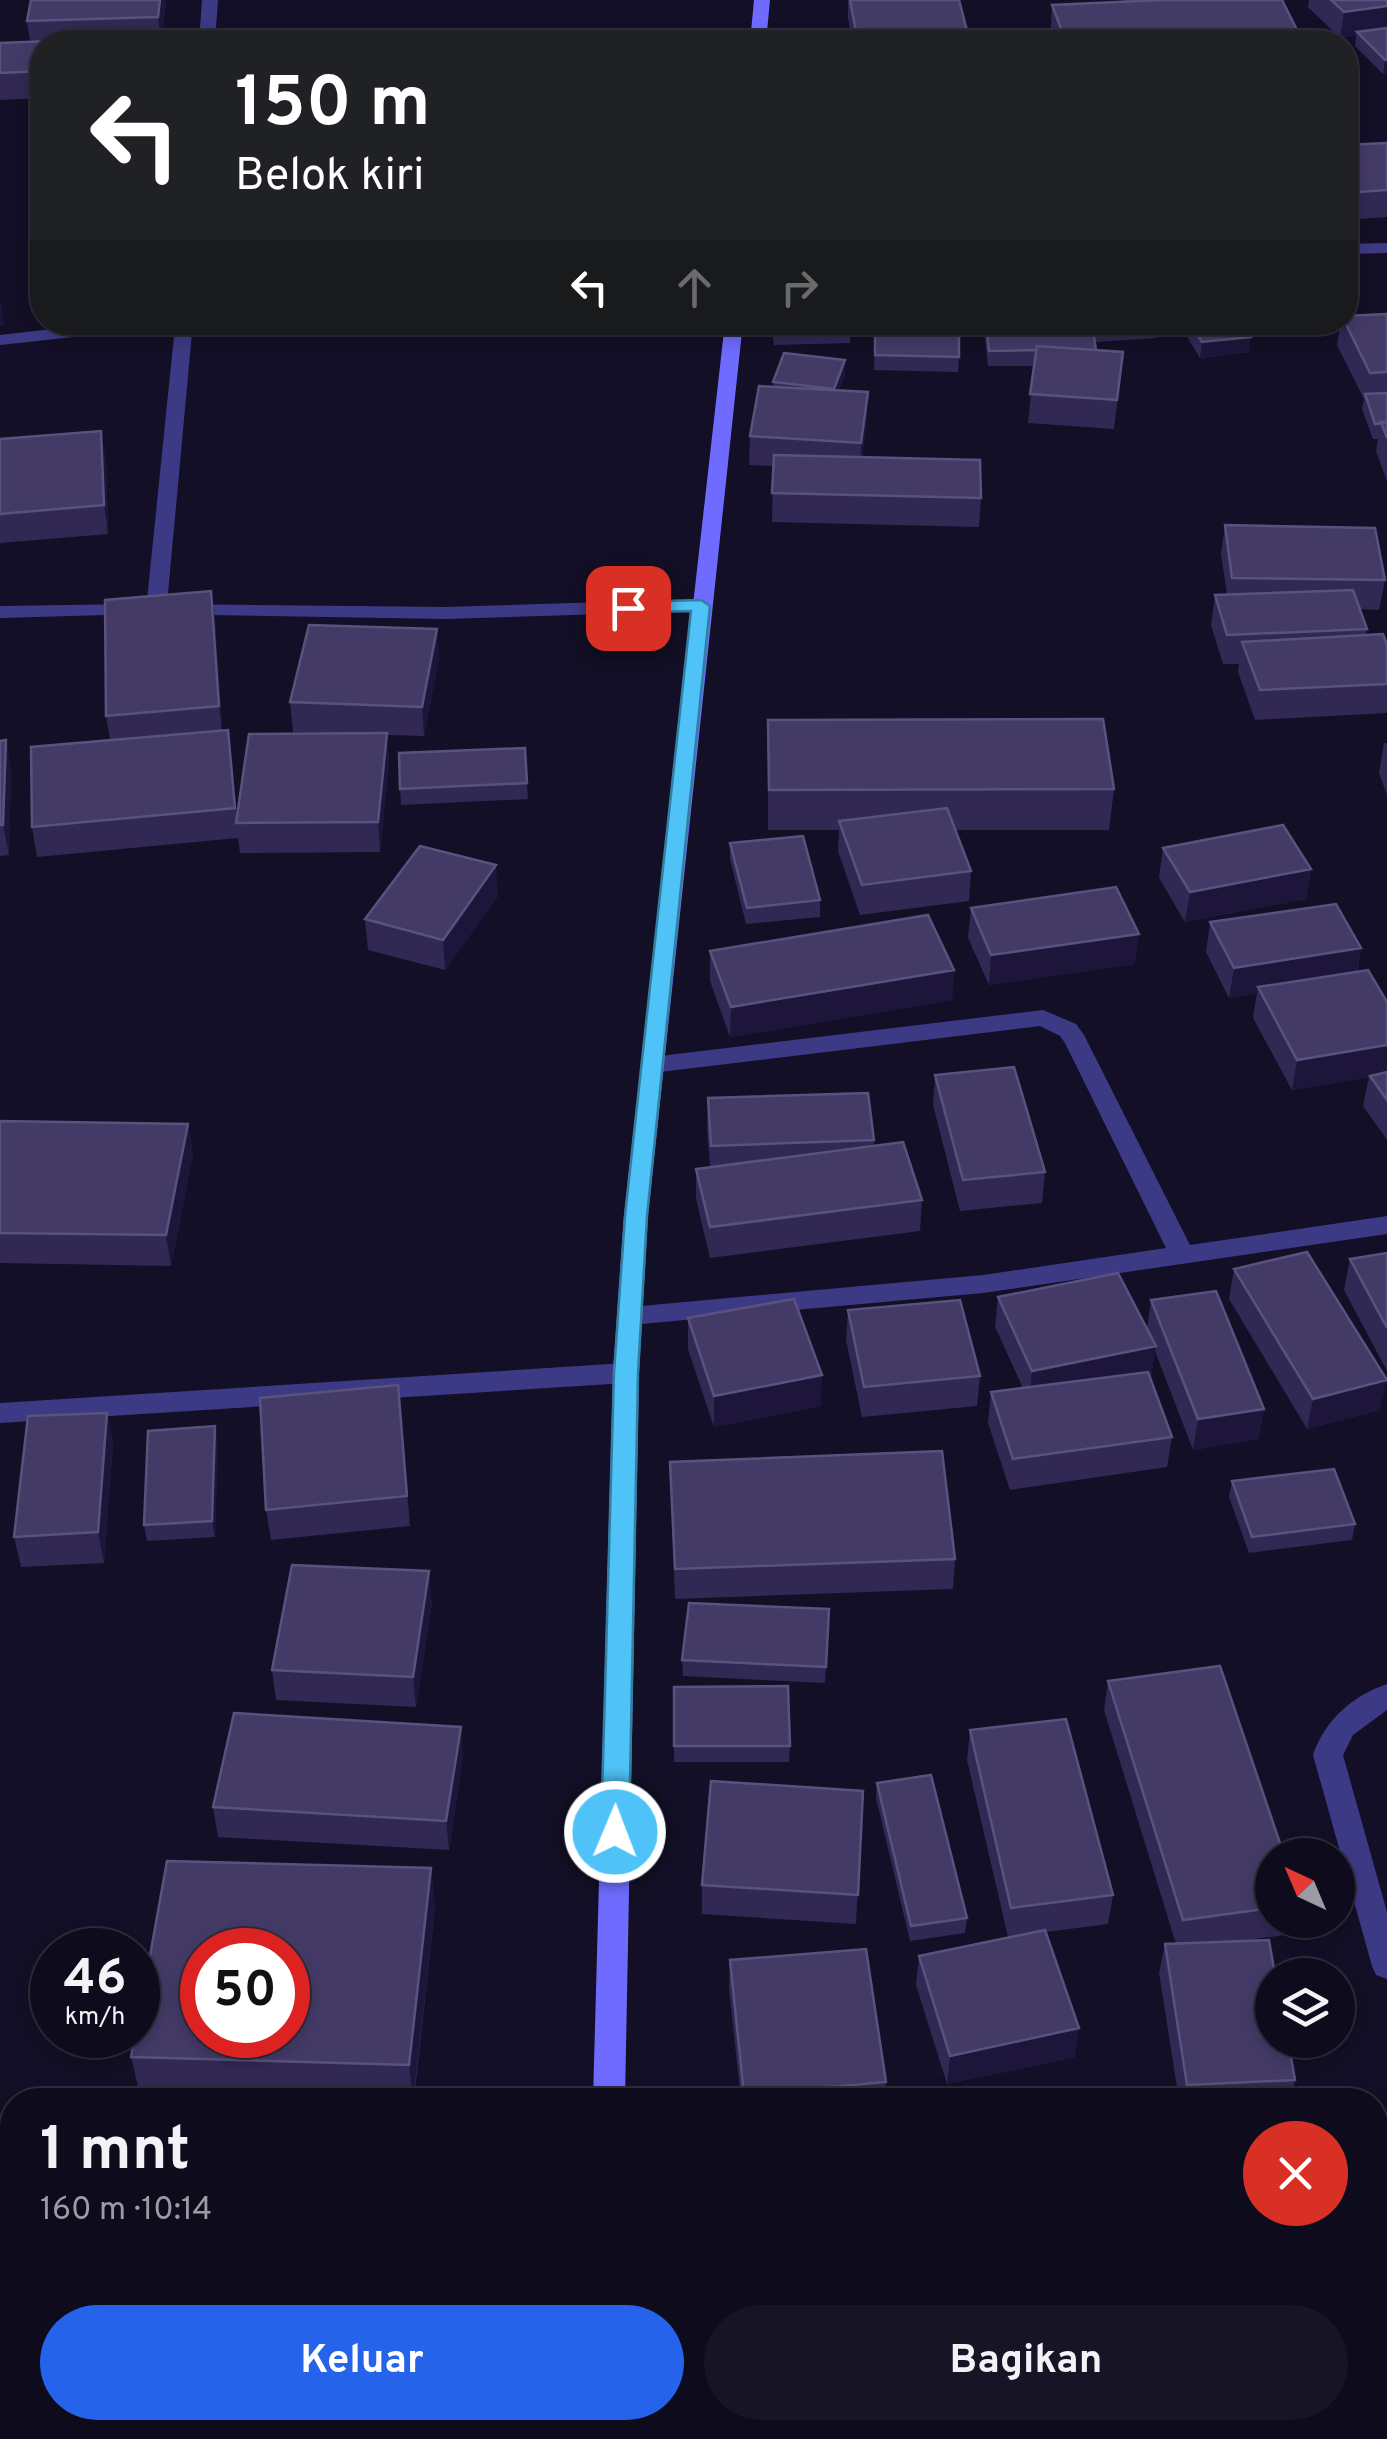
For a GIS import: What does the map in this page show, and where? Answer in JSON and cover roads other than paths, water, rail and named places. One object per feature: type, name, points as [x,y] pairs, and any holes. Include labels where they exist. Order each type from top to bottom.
[{"type":"main road","points":[[759,30],[762,0]]},
{"type":"main road","points":[[608,2088],[630,1316],[652,1064],[732,335]]},
{"type":"street","points":[[207,30],[210,0]]},
{"type":"street","points":[[1358,249],[1387,248]]},
{"type":"street","points":[[0,340],[47,335]]},
{"type":"street","points":[[156,610],[183,335]]},
{"type":"street","points":[[0,612],[446,613],[701,606]]},
{"type":"street","points":[[652,1064],[1042,1018],[1055,1022],[1076,1041],[1182,1254]]},
{"type":"street","points":[[630,1316],[983,1284],[1387,1224]]},
{"type":"street","points":[[0,1413],[626,1373]]},
{"type":"street","points":[[1387,1696],[1346,1723],[1332,1738],[1328,1755],[1387,1966]]}]
